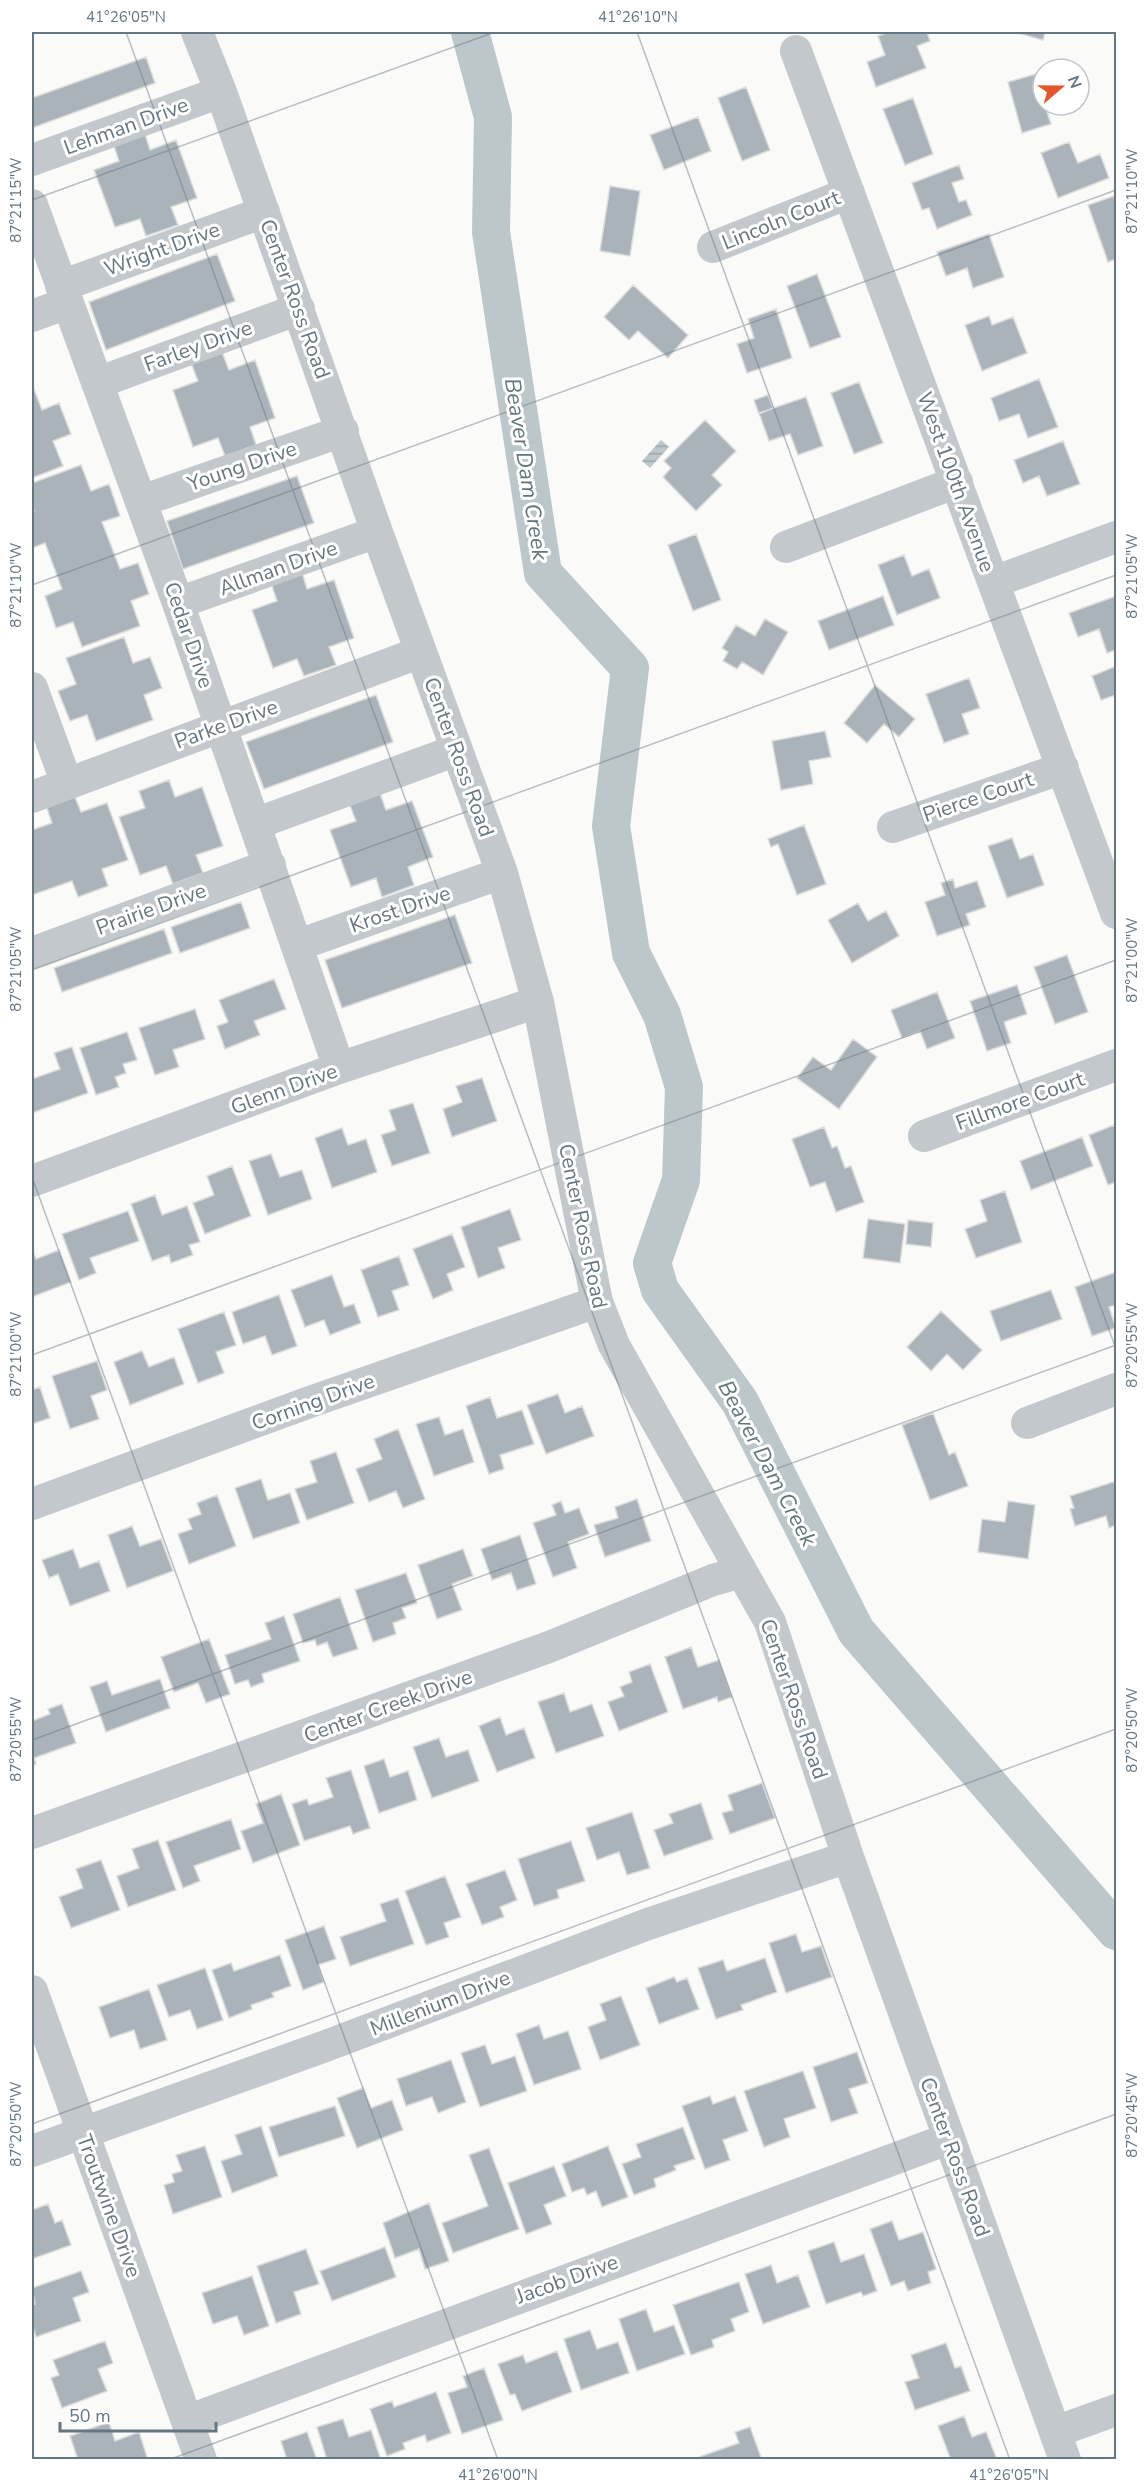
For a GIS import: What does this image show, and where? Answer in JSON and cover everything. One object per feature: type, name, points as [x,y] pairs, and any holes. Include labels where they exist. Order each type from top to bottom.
[{"type":"street","name":"Center Ross Road","points":[[197,32],[221,92],[377,532],[502,873],[538,1002],[597,1302],[614,1345],[770,1622],[848,1857],[1060,2446]]},
{"type":"street","name":"West 100th Avenue","points":[[796,51],[1116,913]]},
{"type":"street","name":"Lehman Drive","points":[[32,160],[221,92]]},
{"type":"street","name":"Lincoln Court","points":[[713,247],[849,193]]},
{"type":"street","name":"Cedar Drive","points":[[32,205],[178,603],[339,1068]]},
{"type":"street","name":"Wright Drive","points":[[32,316],[64,295],[264,212]]},
{"type":"street","name":"Farley Drive","points":[[98,383],[299,309]]},
{"type":"street","name":"Young Drive","points":[[141,501],[342,431]]},
{"type":"street","points":[[786,547],[957,482]]},
{"type":"street","name":"Allman Drive","points":[[178,603],[377,532]]},
{"type":"street","points":[[994,582],[1116,537]]},
{"type":"street","name":"Parke Drive","points":[[32,797],[421,652]]},
{"type":"street","points":[[32,688],[67,784]]},
{"type":"street","points":[[255,825],[457,750]]},
{"type":"street","name":"Pierce Court","points":[[893,827],[1063,768]]},
{"type":"street","name":"Prairie Drive","points":[[32,953],[270,865]]},
{"type":"street","name":"Krost Drive","points":[[298,945],[502,873]]},
{"type":"street","name":"Glenn Drive","points":[[32,1180],[339,1068],[538,1002]]},
{"type":"street","name":"Fillmore Court","points":[[924,1136],[1116,1065]]},
{"type":"street","name":"Corning Drive","points":[[32,1504],[307,1403],[597,1302]]},
{"type":"street","points":[[1027,1423],[1116,1389]]},
{"type":"street","name":"Center Creek Drive","points":[[32,1833],[549,1647],[713,1580],[741,1572]]},
{"type":"street","name":"Millenium Drive","points":[[32,2151],[323,2047],[648,1924],[848,1857]]},
{"type":"street","name":"Troutwine Drive","points":[[32,1991],[201,2460]]},
{"type":"street","name":"Jacob Drive","points":[[187,2421],[948,2139]]},
{"type":"street","points":[[1060,2446],[1116,2410]]},
{"type":"shaded area","points":[[661,440],[669,447],[650,468],[642,461]]},
{"type":"building","points":[[889,32],[927,32],[930,41],[917,46],[926,68],[876,87],[867,62],[885,55],[878,36]]},
{"type":"building","points":[[1014,32],[1045,32],[1043,40]]},
{"type":"building","points":[[146,57],[155,83],[32,128],[32,98]]},
{"type":"building","points":[[1031,75],[1031,117],[1049,117],[1051,124],[1022,133],[1008,82]]},
{"type":"building","points":[[746,87],[770,150],[742,161],[718,98]]},
{"type":"building","points":[[913,98],[933,154],[905,165],[883,109]]},
{"type":"building","points":[[698,117],[711,151],[664,170],[650,135]]},
{"type":"building","points":[[144,131],[150,150],[176,140],[197,198],[171,207],[178,225],[146,236],[140,219],[115,227],[94,170],[119,161],[113,143]]},
{"type":"building","points":[[1069,142],[1078,163],[1100,154],[1109,178],[1058,198],[1041,153]]},
{"type":"building","points":[[959,165],[964,179],[952,183],[959,202],[966,200],[972,215],[937,229],[929,208],[922,210],[912,183]]},
{"type":"building","points":[[610,186],[640,191],[630,256],[600,251]]},
{"type":"building","points":[[1114,196],[1116,259],[1108,262],[1088,205]]},
{"type":"building","points":[[989,234],[1004,277],[973,288],[967,268],[946,276],[937,252]]},
{"type":"building","points":[[217,254],[235,301],[106,350],[89,302]]},
{"type":"building","points":[[817,274],[841,337],[810,348],[787,286]]},
{"type":"building","points":[[633,285],[688,335],[668,358],[638,331],[629,340],[604,317]]},
{"type":"building","points":[[776,309],[792,358],[747,373],[737,344],[754,338],[748,319]]},
{"type":"building","points":[[989,316],[992,325],[1013,317],[1027,353],[982,371],[965,325]]},
{"type":"building","points":[[222,352],[229,370],[255,360],[275,418],[250,427],[256,445],[225,456],[218,438],[193,447],[173,390],[198,381],[191,363]]},
{"type":"building","points":[[1039,379],[1058,427],[1028,438],[1019,414],[999,421],[991,398]]},
{"type":"building","points":[[859,382],[883,443],[854,454],[831,393]]},
{"type":"building","points":[[32,384],[42,410],[59,403],[71,434],[53,441],[63,466],[32,478]]},
{"type":"building","points":[[768,395],[773,408],[759,414],[754,400]]},
{"type":"building","points":[[806,397],[823,446],[798,455],[790,434],[769,441],[759,413]]},
{"type":"building","points":[[705,420],[736,451],[712,475],[722,485],[696,511],[663,477],[671,468],[664,461]]},
{"type":"building","points":[[1063,441],[1080,484],[1047,496],[1039,476],[1023,483],[1014,460]]},
{"type":"building","points":[[81,465],[91,491],[109,484],[120,516],[102,522],[120,569],[138,563],[149,594],[131,601],[140,626],[82,647],[73,622],[56,628],[45,596],[62,589],[45,543],[32,548],[32,512],[34,511],[32,483]]},
{"type":"building","points":[[297,476],[314,523],[183,569],[167,521]]},
{"type":"building","points":[[696,534],[721,600],[693,611],[668,545]]},
{"type":"building","points":[[904,555],[912,576],[929,569],[940,598],[897,615],[878,565]]},
{"type":"building","points":[[302,572],[307,589],[334,580],[354,638],[329,647],[336,665],[304,676],[297,659],[273,668],[252,610],[277,601],[271,583]]},
{"type":"building","points":[[883,596],[894,625],[829,650],[818,621]]},
{"type":"building","points":[[1116,596],[1116,650],[1107,653],[1099,629],[1078,637],[1069,613]]},
{"type":"building","points":[[765,619],[788,632],[763,675],[742,662],[737,669],[723,661],[728,652],[722,648],[736,625],[755,636]]},
{"type":"building","points":[[124,637],[133,663],[150,657],[162,688],[144,695],[153,720],[96,741],[87,715],[70,721],[58,691],[76,684],[66,658]]},
{"type":"building","points":[[1116,666],[1116,695],[1101,700],[1092,676]]},
{"type":"building","points":[[969,678],[980,708],[962,714],[969,734],[944,743],[926,694]]},
{"type":"building","points":[[875,685],[915,719],[899,737],[884,724],[867,743],[844,723]]},
{"type":"building","points":[[376,695],[393,742],[264,789],[246,742]]},
{"type":"building","points":[[825,731],[831,757],[809,761],[813,784],[781,790],[772,741]]},
{"type":"building","points":[[169,780],[175,797],[202,787],[223,846],[196,855],[203,873],[173,884],[166,866],[140,875],[119,817],[145,808],[139,791]]},
{"type":"building","points":[[379,791],[386,810],[412,801],[433,857],[408,867],[414,885],[382,897],[376,878],[351,887],[330,830],[356,821],[349,803]]},
{"type":"building","points":[[74,795],[81,812],[107,803],[128,860],[102,869],[108,886],[78,897],[72,881],[32,895],[32,830],[52,823],[46,805]]},
{"type":"building","points":[[804,825],[826,884],[797,895],[778,844],[771,847],[768,839]]},
{"type":"building","points":[[1012,838],[1020,859],[1033,854],[1044,885],[1007,898],[988,846]]},
{"type":"building","points":[[953,879],[955,888],[977,881],[986,907],[966,914],[970,925],[937,936],[925,902],[945,895],[941,883]]},
{"type":"building","points":[[241,902],[250,928],[180,953],[171,927]]},
{"type":"building","points":[[858,903],[868,921],[886,911],[899,936],[852,963],[828,920]]},
{"type":"building","points":[[455,915],[472,963],[342,1008],[325,960]]},
{"type":"building","points":[[164,929],[172,953],[62,992],[54,968]]},
{"type":"building","points":[[1067,955],[1088,1012],[1055,1024],[1034,967]]},
{"type":"building","points":[[274,979],[286,1009],[254,1021],[260,1035],[225,1049],[217,1026],[228,1022],[219,1000]]},
{"type":"building","points":[[1017,985],[1027,1014],[1004,1022],[1011,1043],[987,1051],[970,1001]]},
{"type":"building","points":[[937,992],[955,1038],[927,1049],[920,1031],[902,1038],[891,1010]]},
{"type":"building","points":[[195,1009],[205,1039],[173,1050],[179,1067],[155,1075],[139,1028]]},
{"type":"building","points":[[127,1032],[137,1060],[123,1064],[126,1073],[115,1077],[119,1087],[96,1095],[80,1048]]},
{"type":"building","points":[[853,1039],[877,1057],[839,1109],[797,1078],[813,1057],[831,1070]]},
{"type":"building","points":[[72,1047],[88,1093],[32,1113],[32,1079],[60,1069],[54,1053]]},
{"type":"building","points":[[482,1078],[497,1121],[452,1137],[443,1109],[462,1102],[456,1086]]},
{"type":"building","points":[[413,1103],[430,1153],[392,1166],[381,1135],[396,1130],[389,1110]]},
{"type":"building","points":[[1114,1125],[1116,1182],[1108,1185],[1089,1135]]},
{"type":"building","points":[[824,1127],[832,1148],[837,1146],[845,1168],[851,1166],[864,1202],[836,1212],[825,1182],[810,1187],[792,1139]]},
{"type":"building","points":[[342,1128],[348,1145],[366,1139],[377,1172],[332,1188],[315,1138]]},
{"type":"building","points":[[1082,1137],[1093,1166],[1031,1190],[1020,1161]]},
{"type":"building","points":[[271,1154],[280,1177],[302,1170],[312,1199],[268,1215],[249,1161]]},
{"type":"building","points":[[232,1166],[251,1216],[205,1234],[193,1203],[214,1195],[207,1176]]},
{"type":"building","points":[[1005,1191],[1022,1242],[976,1258],[965,1229],[987,1221],[980,1200]]},
{"type":"building","points":[[155,1195],[162,1215],[187,1206],[200,1242],[189,1245],[193,1255],[171,1263],[169,1255],[152,1261],[131,1204]]},
{"type":"building","points":[[510,1209],[521,1240],[498,1248],[505,1268],[478,1278],[461,1227]]},
{"type":"building","points":[[128,1211],[139,1241],[90,1258],[96,1273],[79,1280],[62,1234]]},
{"type":"building","points":[[868,1219],[905,1224],[900,1263],[863,1258]]},
{"type":"building","points":[[908,1220],[933,1223],[931,1247],[906,1244]]},
{"type":"building","points":[[452,1234],[465,1267],[447,1274],[453,1290],[433,1299],[413,1249]]},
{"type":"building","points":[[32,1248],[36,1259],[59,1250],[71,1282],[32,1297]]},
{"type":"building","points":[[399,1256],[409,1285],[392,1291],[399,1310],[378,1317],[361,1270]]},
{"type":"building","points":[[1116,1272],[1116,1305],[1109,1307],[1116,1328],[1092,1336],[1075,1287]]},
{"type":"building","points":[[332,1275],[344,1307],[354,1304],[361,1323],[330,1335],[324,1320],[305,1327],[291,1290]]},
{"type":"building","points":[[1051,1290],[1062,1319],[1001,1341],[990,1311]]},
{"type":"building","points":[[279,1295],[297,1346],[272,1355],[265,1336],[243,1344],[232,1312]]},
{"type":"building","points":[[941,1311],[982,1350],[963,1370],[947,1354],[931,1371],[907,1347]]},
{"type":"building","points":[[224,1312],[236,1345],[216,1352],[224,1373],[198,1383],[178,1329]]},
{"type":"building","points":[[142,1351],[149,1367],[174,1357],[184,1384],[130,1405],[114,1362]]},
{"type":"building","points":[[97,1361],[107,1390],[91,1396],[99,1419],[70,1429],[52,1376]]},
{"type":"building","points":[[40,1387],[50,1418],[32,1424],[32,1390]]},
{"type":"building","points":[[558,1394],[565,1413],[582,1406],[594,1436],[546,1454],[527,1405]]},
{"type":"building","points":[[490,1397],[497,1418],[522,1410],[534,1444],[500,1455],[504,1469],[489,1474],[466,1406]]},
{"type":"building","points":[[933,1413],[949,1455],[955,1452],[968,1486],[930,1500],[902,1425]]},
{"type":"building","points":[[439,1417],[445,1435],[463,1429],[474,1462],[434,1476],[416,1424]]},
{"type":"building","points":[[398,1429],[425,1499],[403,1508],[396,1491],[369,1502],[356,1469],[382,1459],[374,1439]]},
{"type":"building","points":[[336,1452],[354,1503],[307,1520],[295,1489],[317,1482],[310,1461]]},
{"type":"building","points":[[261,1479],[268,1500],[290,1493],[300,1523],[253,1539],[235,1488]]},
{"type":"building","points":[[1116,1481],[1116,1525],[1109,1528],[1106,1516],[1075,1526],[1070,1509],[1074,1508],[1070,1496]]},
{"type":"building","points":[[217,1495],[236,1546],[189,1564],[178,1534],[192,1529],[188,1519],[201,1514],[197,1503]]},
{"type":"building","points":[[637,1499],[651,1541],[605,1557],[594,1525],[618,1518],[615,1507]]},
{"type":"building","points":[[561,1501],[565,1513],[579,1508],[589,1534],[568,1542],[577,1568],[553,1577],[533,1523],[556,1515],[552,1505]]},
{"type":"building","points":[[1008,1501],[1035,1505],[1028,1559],[978,1552],[982,1519],[1005,1522]]},
{"type":"building","points":[[132,1526],[140,1546],[161,1539],[173,1571],[127,1588],[108,1535]]},
{"type":"building","points":[[520,1535],[536,1584],[517,1590],[511,1573],[492,1580],[481,1549]]},
{"type":"building","points":[[73,1549],[80,1568],[99,1561],[110,1591],[70,1606],[58,1574],[49,1578],[42,1560]]},
{"type":"building","points":[[463,1549],[473,1576],[452,1584],[462,1610],[437,1619],[418,1565]]},
{"type":"building","points":[[406,1573],[417,1603],[402,1608],[406,1618],[393,1623],[396,1634],[373,1642],[355,1590]]},
{"type":"building","points":[[340,1597],[358,1649],[333,1657],[327,1642],[317,1646],[315,1640],[303,1643],[293,1614]]},
{"type":"building","points":[[284,1616],[300,1661],[262,1674],[264,1682],[251,1687],[248,1680],[235,1684],[225,1655],[271,1639],[265,1623]]},
{"type":"building","points":[[209,1639],[230,1694],[206,1703],[198,1683],[174,1692],[161,1657]]},
{"type":"building","points":[[691,1647],[698,1667],[719,1660],[732,1697],[718,1702],[717,1697],[683,1709],[665,1657]]},
{"type":"building","points":[[650,1664],[668,1712],[619,1731],[608,1702],[624,1696],[620,1687],[632,1682],[629,1672]]},
{"type":"building","points":[[160,1679],[170,1708],[106,1732],[90,1687],[107,1681],[112,1695]]},
{"type":"building","points":[[564,1693],[570,1712],[592,1704],[604,1736],[556,1753],[538,1702]]},
{"type":"building","points":[[62,1704],[76,1743],[34,1758],[36,1764],[32,1765],[32,1721],[50,1714],[48,1709]]},
{"type":"building","points":[[500,1717],[506,1735],[524,1728],[535,1758],[497,1772],[479,1726]]},
{"type":"building","points":[[439,1738],[446,1757],[468,1750],[479,1781],[432,1798],[413,1747]]},
{"type":"building","points":[[384,1759],[390,1777],[408,1771],[417,1800],[379,1813],[364,1766]]},
{"type":"building","points":[[351,1770],[370,1828],[353,1834],[350,1826],[304,1841],[292,1804],[307,1799],[309,1805],[333,1797],[326,1778]]},
{"type":"building","points":[[762,1783],[775,1818],[730,1834],[722,1813],[733,1810],[728,1795]]},
{"type":"building","points":[[281,1794],[300,1845],[253,1863],[241,1831],[263,1823],[256,1804]]},
{"type":"building","points":[[701,1803],[713,1839],[664,1856],[654,1830],[673,1823],[669,1814]]},
{"type":"building","points":[[632,1812],[650,1868],[627,1875],[619,1852],[597,1860],[586,1828]]},
{"type":"building","points":[[231,1819],[241,1849],[194,1866],[200,1881],[183,1888],[166,1842]]},
{"type":"building","points":[[158,1840],[176,1890],[128,1907],[117,1876],[139,1868],[132,1849]]},
{"type":"building","points":[[571,1841],[585,1881],[557,1890],[559,1898],[534,1906],[518,1859]]},
{"type":"building","points":[[101,1860],[120,1910],[71,1928],[59,1897],[83,1888],[76,1869]]},
{"type":"building","points":[[505,1870],[517,1900],[500,1907],[504,1917],[482,1925],[466,1884]]},
{"type":"building","points":[[445,1876],[461,1917],[444,1923],[449,1937],[426,1945],[405,1891]]},
{"type":"building","points":[[398,1898],[414,1944],[350,1966],[340,1937],[386,1921],[380,1904]]},
{"type":"building","points":[[324,1926],[336,1959],[318,1965],[324,1982],[303,1990],[285,1940]]},
{"type":"building","points":[[796,1934],[802,1952],[821,1946],[832,1977],[786,1993],[769,1943]]},
{"type":"building","points":[[280,1955],[291,1986],[272,1993],[274,1997],[251,2005],[252,2009],[229,2018],[212,1970],[231,1963],[234,1971]]},
{"type":"building","points":[[765,1958],[777,1992],[741,2005],[743,2010],[716,2019],[698,1968],[723,1960],[727,1971]]},
{"type":"building","points":[[205,1968],[223,2020],[197,2029],[190,2010],[169,2017],[157,1985]]},
{"type":"building","points":[[674,1977],[677,1982],[687,1978],[699,2009],[659,2024],[646,1988]]},
{"type":"building","points":[[149,1989],[167,2040],[140,2049],[134,2030],[110,2038],[99,2007]]},
{"type":"building","points":[[621,1996],[640,2045],[600,2060],[588,2027],[606,2020],[600,2004]]},
{"type":"building","points":[[539,2025],[544,2039],[568,2031],[581,2069],[534,2085],[516,2034]]},
{"type":"building","points":[[485,2045],[492,2064],[515,2056],[527,2091],[480,2107],[461,2053]]},
{"type":"building","points":[[857,2052],[868,2083],[849,2089],[858,2113],[831,2122],[813,2067]]},
{"type":"building","points":[[451,2060],[466,2102],[438,2113],[432,2097],[406,2106],[397,2079]]},
{"type":"building","points":[[803,2071],[816,2108],[784,2119],[790,2137],[764,2147],[744,2091]]},
{"type":"building","points":[[363,2088],[371,2108],[392,2100],[403,2130],[357,2148],[337,2098]]},
{"type":"building","points":[[710,2096],[713,2104],[735,2096],[748,2131],[723,2140],[730,2160],[705,2169],[682,2106]]},
{"type":"building","points":[[335,2106],[345,2136],[279,2157],[269,2127]]},
{"type":"building","points":[[261,2126],[278,2176],[232,2193],[221,2161],[242,2154],[235,2135]]},
{"type":"building","points":[[683,2127],[695,2159],[674,2166],[676,2170],[654,2179],[656,2187],[634,2195],[622,2164],[641,2157],[636,2144]]},
{"type":"building","points":[[205,2146],[222,2197],[173,2214],[164,2185],[174,2182],[172,2174],[182,2171],[176,2155]]},
{"type":"building","points":[[608,2146],[628,2197],[602,2207],[596,2191],[587,2195],[584,2188],[572,2192],[562,2164]]},
{"type":"building","points":[[489,2148],[519,2229],[453,2253],[442,2223],[488,2206],[469,2155]]},
{"type":"building","points":[[554,2166],[566,2196],[544,2205],[552,2224],[526,2234],[508,2183]]},
{"type":"building","points":[[429,2203],[449,2261],[425,2269],[419,2249],[395,2258],[383,2223]]},
{"type":"building","points":[[48,2204],[55,2223],[62,2220],[71,2245],[32,2259],[32,2210]]},
{"type":"building","points":[[892,2221],[899,2240],[923,2232],[936,2269],[928,2272],[931,2283],[908,2291],[904,2281],[891,2286],[870,2229]]},
{"type":"building","points":[[834,2242],[841,2262],[864,2254],[877,2291],[863,2296],[861,2292],[826,2304],[808,2251]]},
{"type":"building","points":[[385,2247],[396,2277],[332,2301],[320,2271]]},
{"type":"building","points":[[306,2249],[319,2284],[294,2292],[301,2314],[276,2323],[257,2266]]},
{"type":"building","points":[[771,2265],[777,2283],[798,2275],[810,2307],[763,2324],[745,2274]]},
{"type":"building","points":[[81,2271],[89,2292],[73,2298],[81,2321],[36,2337],[32,2323],[32,2305],[35,2304],[32,2288]]},
{"type":"building","points":[[252,2276],[269,2326],[244,2335],[237,2316],[213,2324],[202,2293]]},
{"type":"building","points":[[739,2282],[749,2312],[731,2319],[735,2331],[712,2340],[714,2347],[691,2355],[673,2305]]},
{"type":"building","points":[[646,2309],[654,2332],[674,2325],[685,2354],[637,2371],[619,2319]]},
{"type":"building","points":[[590,2330],[597,2349],[618,2342],[629,2373],[581,2390],[564,2339]]},
{"type":"building","points":[[105,2341],[113,2363],[98,2369],[107,2391],[62,2408],[51,2378],[59,2375],[53,2360]]},
{"type":"building","points":[[946,2343],[955,2368],[961,2366],[970,2391],[915,2410],[905,2382],[919,2378],[911,2355]]},
{"type":"building","points":[[557,2351],[572,2392],[522,2411],[515,2394],[510,2395],[498,2364],[523,2355],[526,2363]]},
{"type":"building","points":[[484,2368],[503,2420],[462,2434],[448,2393],[467,2387],[463,2376]]},
{"type":"building","points":[[436,2392],[451,2433],[427,2442],[425,2435],[403,2443],[405,2449],[387,2456],[370,2409],[392,2401],[394,2407]]},
{"type":"building","points":[[964,2416],[972,2437],[986,2432],[996,2457],[989,2460],[951,2460],[938,2426]]},
{"type":"building","points":[[343,2419],[349,2437],[371,2430],[381,2460],[327,2460],[317,2427]]},
{"type":"building","points":[[109,2422],[115,2441],[139,2432],[147,2457],[140,2460],[78,2460],[70,2436]]},
{"type":"building","points":[[750,2427],[762,2460],[700,2460],[699,2457],[739,2443],[735,2432]]},
{"type":"building","points":[[307,2432],[317,2460],[287,2460],[281,2441]]},
{"type":"waterway","name":"Beaver Dam Creek","points":[[470,32],[493,117],[491,232],[543,573],[630,668],[611,826],[631,953],[662,1015],[684,1087],[681,1180],[652,1263],[660,1290],[740,1402],[856,1631],[1116,1931]]}]
